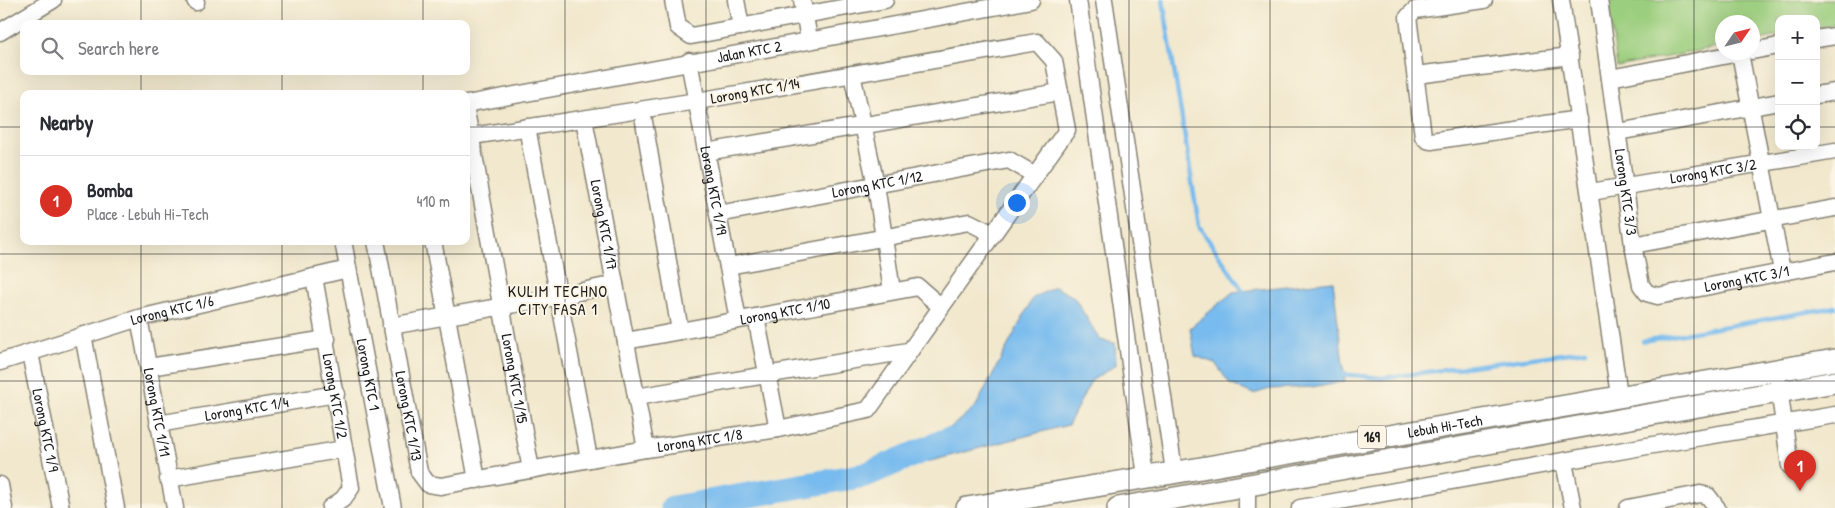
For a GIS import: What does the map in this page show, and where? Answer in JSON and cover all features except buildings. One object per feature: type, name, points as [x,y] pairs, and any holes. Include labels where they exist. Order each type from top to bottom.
[{"type":"main road","name":"Lebuh Hi-Tech","points":[[967,508],[1619,395],[1835,360]]},
{"type":"main road","name":"Lebuh Hi-Tech","points":[[1118,508],[1835,382]]},
{"type":"street","points":[[0,32],[34,5],[53,0]]},
{"type":"street","points":[[672,0],[678,26],[691,36],[741,26],[803,7],[885,0]]},
{"type":"street","points":[[736,0],[741,26]]},
{"type":"street","name":"Jalan KTC 2","points":[[470,103],[689,61],[1031,0]]},
{"type":"street","points":[[1078,0],[1146,476]]},
{"type":"street","points":[[1104,0],[1174,471]]},
{"type":"street","points":[[1484,0],[1415,10],[1408,17],[1423,136],[1427,140],[1579,119]]},
{"type":"street","points":[[1561,0],[1591,192],[1619,395]]},
{"type":"street","name":"Lorong KTC 3/3","points":[[1599,0],[1633,245],[1641,285],[1647,293],[1658,296]]},
{"type":"street","points":[[803,7],[809,39]]},
{"type":"street","points":[[1820,38],[1835,36]]},
{"type":"street","name":"Lorong KTC 1/14","points":[[470,137],[696,101],[1037,42],[1054,61],[1060,92]]},
{"type":"street","points":[[1760,49],[1775,47]]},
{"type":"street","points":[[1416,75],[1570,56]]},
{"type":"street","points":[[1610,78],[1715,58]]},
{"type":"street","points":[[1746,60],[1759,164],[1782,272]]},
{"type":"street","name":"Lorong KTC 1/19","points":[[689,61],[738,320]]},
{"type":"street","points":[[852,74],[861,126],[876,185],[892,292]]},
{"type":"street","points":[[636,397],[908,351],[1033,174],[1067,130],[1060,92],[706,152]]},
{"type":"street","points":[[1820,94],[1835,92]]},
{"type":"street","points":[[1618,132],[1775,103]]},
{"type":"street","points":[[642,110],[680,331]]},
{"type":"street","name":"Lorong KTC 1/17","points":[[584,119],[646,449]]},
{"type":"street","points":[[527,127],[589,459]]},
{"type":"street","name":"Lorong KTC 1/15","points":[[470,142],[531,470]]},
{"type":"street","name":"Lorong KTC 3/2","points":[[1591,192],[1835,150]]},
{"type":"street","name":"Lorong KTC 1/12","points":[[718,214],[1009,160],[1033,174]]},
{"type":"street","points":[[1633,245],[1771,218],[1835,208]]},
{"type":"street","points":[[728,266],[969,222],[991,233]]},
{"type":"street","name":"Lorong KTC 1","points":[[344,245],[393,508]]},
{"type":"street","name":"Lorong KTC 1/13","points":[[377,245],[419,472],[428,484],[441,486],[531,470]]},
{"type":"street","points":[[434,245],[477,480]]},
{"type":"street","name":"Lorong KTC 3/1","points":[[1658,296],[1835,262]]},
{"type":"street","name":"Lorong KTC 1/6","points":[[0,362],[139,318],[348,269]]},
{"type":"street","name":"Lorong KTC 1/2","points":[[314,277],[351,488],[343,499],[330,508]]},
{"type":"street","points":[[391,326],[560,296],[615,284]]},
{"type":"street","name":"Lorong KTC 1/10","points":[[626,341],[918,287],[940,306]]},
{"type":"street","points":[[756,317],[769,374],[778,428]]},
{"type":"street","name":"Lorong KTC 1/11","points":[[139,318],[175,508]]},
{"type":"street","points":[[84,335],[116,508]]},
{"type":"street","points":[[149,367],[326,339]]},
{"type":"street","name":"Lorong KTC 1/8","points":[[531,470],[778,428],[868,410],[908,351]]},
{"type":"street","name":"Lorong KTC 1/9","points":[[30,353],[61,508]]},
{"type":"street","points":[[1777,370],[1790,466]]},
{"type":"street","name":"Lorong KTC 1/4","points":[[158,424],[336,394]]},
{"type":"street","points":[[1300,508],[1784,422],[1835,415]]},
{"type":"street","points":[[168,479],[344,449]]},
{"type":"street","points":[[1564,462],[1572,508]]},
{"type":"street","points":[[0,485],[4,508]]},
{"type":"street","points":[[1246,508],[1247,486]]},
{"type":"street","points":[[1628,508],[1654,506],[1700,494],[1708,496],[1717,508]]},
{"type":"green space","points":[[1608,0],[1835,0],[1835,25],[1820,27],[1820,15],[1775,15],[1775,37],[1760,40],[1760,15],[1715,15],[1715,47],[1617,67]]},
{"type":"water","points":[[1333,281],[1345,381],[1312,387],[1270,389],[1253,394],[1230,384],[1215,363],[1195,356],[1190,328],[1233,292]]},
{"type":"water","points":[[1055,287],[1074,297],[1100,340],[1115,343],[1116,365],[1091,381],[1068,425],[919,464],[914,447],[943,434],[976,406],[1033,298]]},
{"type":"waterway","points":[[1163,0],[1199,226],[1245,294]]},
{"type":"waterway","points":[[1643,341],[1835,307]]},
{"type":"waterway","points":[[1340,374],[1382,378],[1585,351]]},
{"type":"waterway","points":[[673,508],[865,475],[947,440]]},
{"type":"place","name":"Bomba","points":[[1800,491]]},
{"type":"district","name":"KULIM TECHNO CITY FASA 1","points":[[558,300]]}]
